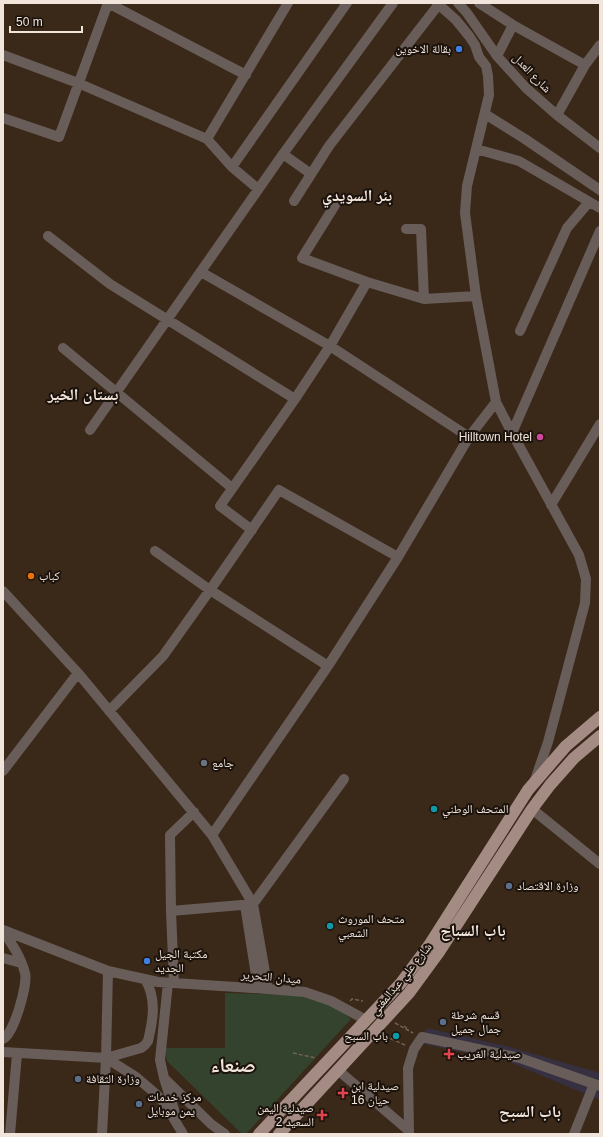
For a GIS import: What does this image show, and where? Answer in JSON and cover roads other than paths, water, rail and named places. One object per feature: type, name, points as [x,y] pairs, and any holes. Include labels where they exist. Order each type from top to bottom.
[{"type":"main road","name":"شارع علي عبدالمغني","points":[[258,1134],[401,982],[430,944],[533,784],[566,746],[600,717]]},
{"type":"main road","name":"شارع علي عبدالمغني","points":[[279,1134],[339,1071],[409,993],[439,952],[532,809],[550,785],[574,758],[600,736]]},
{"type":"main road","points":[[566,746],[574,758]]},
{"type":"street","points":[[3,118],[58,137],[108,3],[246,74]]},
{"type":"street","points":[[207,139],[288,3]]},
{"type":"street","points":[[232,167],[347,3]]},
{"type":"street","points":[[90,430],[258,189],[394,3]]},
{"type":"street","name":"شارع العدل","points":[[458,3],[467,13],[497,56],[526,88],[557,115],[600,148]]},
{"type":"street","points":[[467,13],[473,3]]},
{"type":"street","points":[[479,3],[513,25],[585,65]]},
{"type":"street","points":[[294,201],[329,146],[438,4],[463,28],[475,45],[479,57],[486,66],[490,86],[485,114],[467,186],[465,213],[476,296],[496,402],[582,563],[586,579],[586,595],[548,742],[533,784]]},
{"type":"street","points":[[497,56],[513,25]]},
{"type":"street","points":[[557,115],[585,65],[600,45]]},
{"type":"street","points":[[3,55],[78,83],[207,139],[232,167],[258,189]]},
{"type":"street","points":[[485,114],[600,190]]},
{"type":"street","points":[[476,149],[519,162],[600,208]]},
{"type":"street","points":[[283,154],[311,174]]},
{"type":"street","points":[[520,331],[567,228],[589,202]]},
{"type":"street","points":[[335,205],[302,258],[367,282],[424,299],[476,296]]},
{"type":"street","points":[[406,229],[421,229],[424,299]]},
{"type":"street","points":[[512,433],[600,232]]},
{"type":"street","points":[[48,236],[110,284],[295,399]]},
{"type":"street","points":[[201,272],[330,346],[470,437]]},
{"type":"street","points":[[252,530],[220,506],[330,346],[367,282]]},
{"type":"street","points":[[63,348],[232,488]]},
{"type":"street","points":[[212,835],[328,666],[398,557],[470,437],[496,402]]},
{"type":"street","points":[[551,505],[600,424]]},
{"type":"street","points":[[109,711],[162,656],[252,530],[278,490],[398,557]]},
{"type":"street","points":[[156,551],[210,590],[328,666]]},
{"type":"street","points":[[3,591],[78,673],[212,835],[249,904],[268,989]]},
{"type":"street","points":[[3,771],[78,673]]},
{"type":"street","points":[[258,988],[249,904],[344,779]]},
{"type":"street","points":[[532,809],[600,864]]},
{"type":"street","points":[[182,1132],[164,1078],[160,1060],[171,983],[170,835],[194,812]]},
{"type":"street","points":[[171,911],[249,904]]},
{"type":"street","points":[[3,931],[14,946],[26,975],[18,1014],[7,1037],[3,1039]]},
{"type":"street","name":"ميدان التحرير","points":[[3,931],[108,971],[158,982],[306,992],[342,1007],[366,1020]]},
{"type":"street","points":[[3,958],[22,963]]},
{"type":"street","points":[[102,1134],[106,1058],[108,971]]},
{"type":"street","points":[[3,1052],[106,1058],[145,1046],[148,1041],[154,1004],[151,991],[145,979]]},
{"type":"street","points":[[409,1132],[408,1068],[414,1049],[420,1037],[520,1058],[597,1085],[574,1134]]},
{"type":"street","points":[[10,1134],[17,1054]]},
{"type":"street","points":[[106,1058],[136,1077],[151,1090],[164,1104],[182,1132]]},
{"type":"street","points":[[339,1071],[409,1132]]},
{"type":"street","points":[[164,1078],[211,1124],[224,1134]]},
{"type":"place","name":"بقالة الاخوين","points":[[459,49]]},
{"type":"place","name":"Hilltown Hotel","points":[[540,437]]},
{"type":"place","name":"كباب","points":[[31,576]]},
{"type":"place","name":"جامع","points":[[204,763]]},
{"type":"place","name":"المتحف الوطني","points":[[434,809]]},
{"type":"place","name":"وزارة الاقتصاد","points":[[509,886]]},
{"type":"place","name":"متحف الموروث الشعبي","points":[[330,926]]},
{"type":"place","name":"مكتبة الجيل الجديد","points":[[147,961]]},
{"type":"place","name":"قسم شرطة جمال جميل","points":[[443,1022]]},
{"type":"place","name":"باب السبح","points":[[396,1036]]},
{"type":"place","name":"صيدلية الغريب","points":[[449,1054]]},
{"type":"place","name":"وزارة الثقافة","points":[[78,1079]]},
{"type":"place","name":"صيدلية ابن حيان 16","points":[[343,1093]]},
{"type":"place","name":"مركز خدمات يمن موبايل","points":[[139,1104]]},
{"type":"place","name":"صيدلية اليمن السعيد 2","points":[[322,1115]]},
{"type":"district","name":"بئر السويدي","points":[[357,195]]},
{"type":"district","name":"بستان الخير","points":[[83,394]]},
{"type":"district","name":"باب السباح","points":[[473,930]]},
{"type":"district","name":"صنعاء","points":[[233,1065]]},
{"type":"district","name":"باب السبح","points":[[530,1111]]}]
